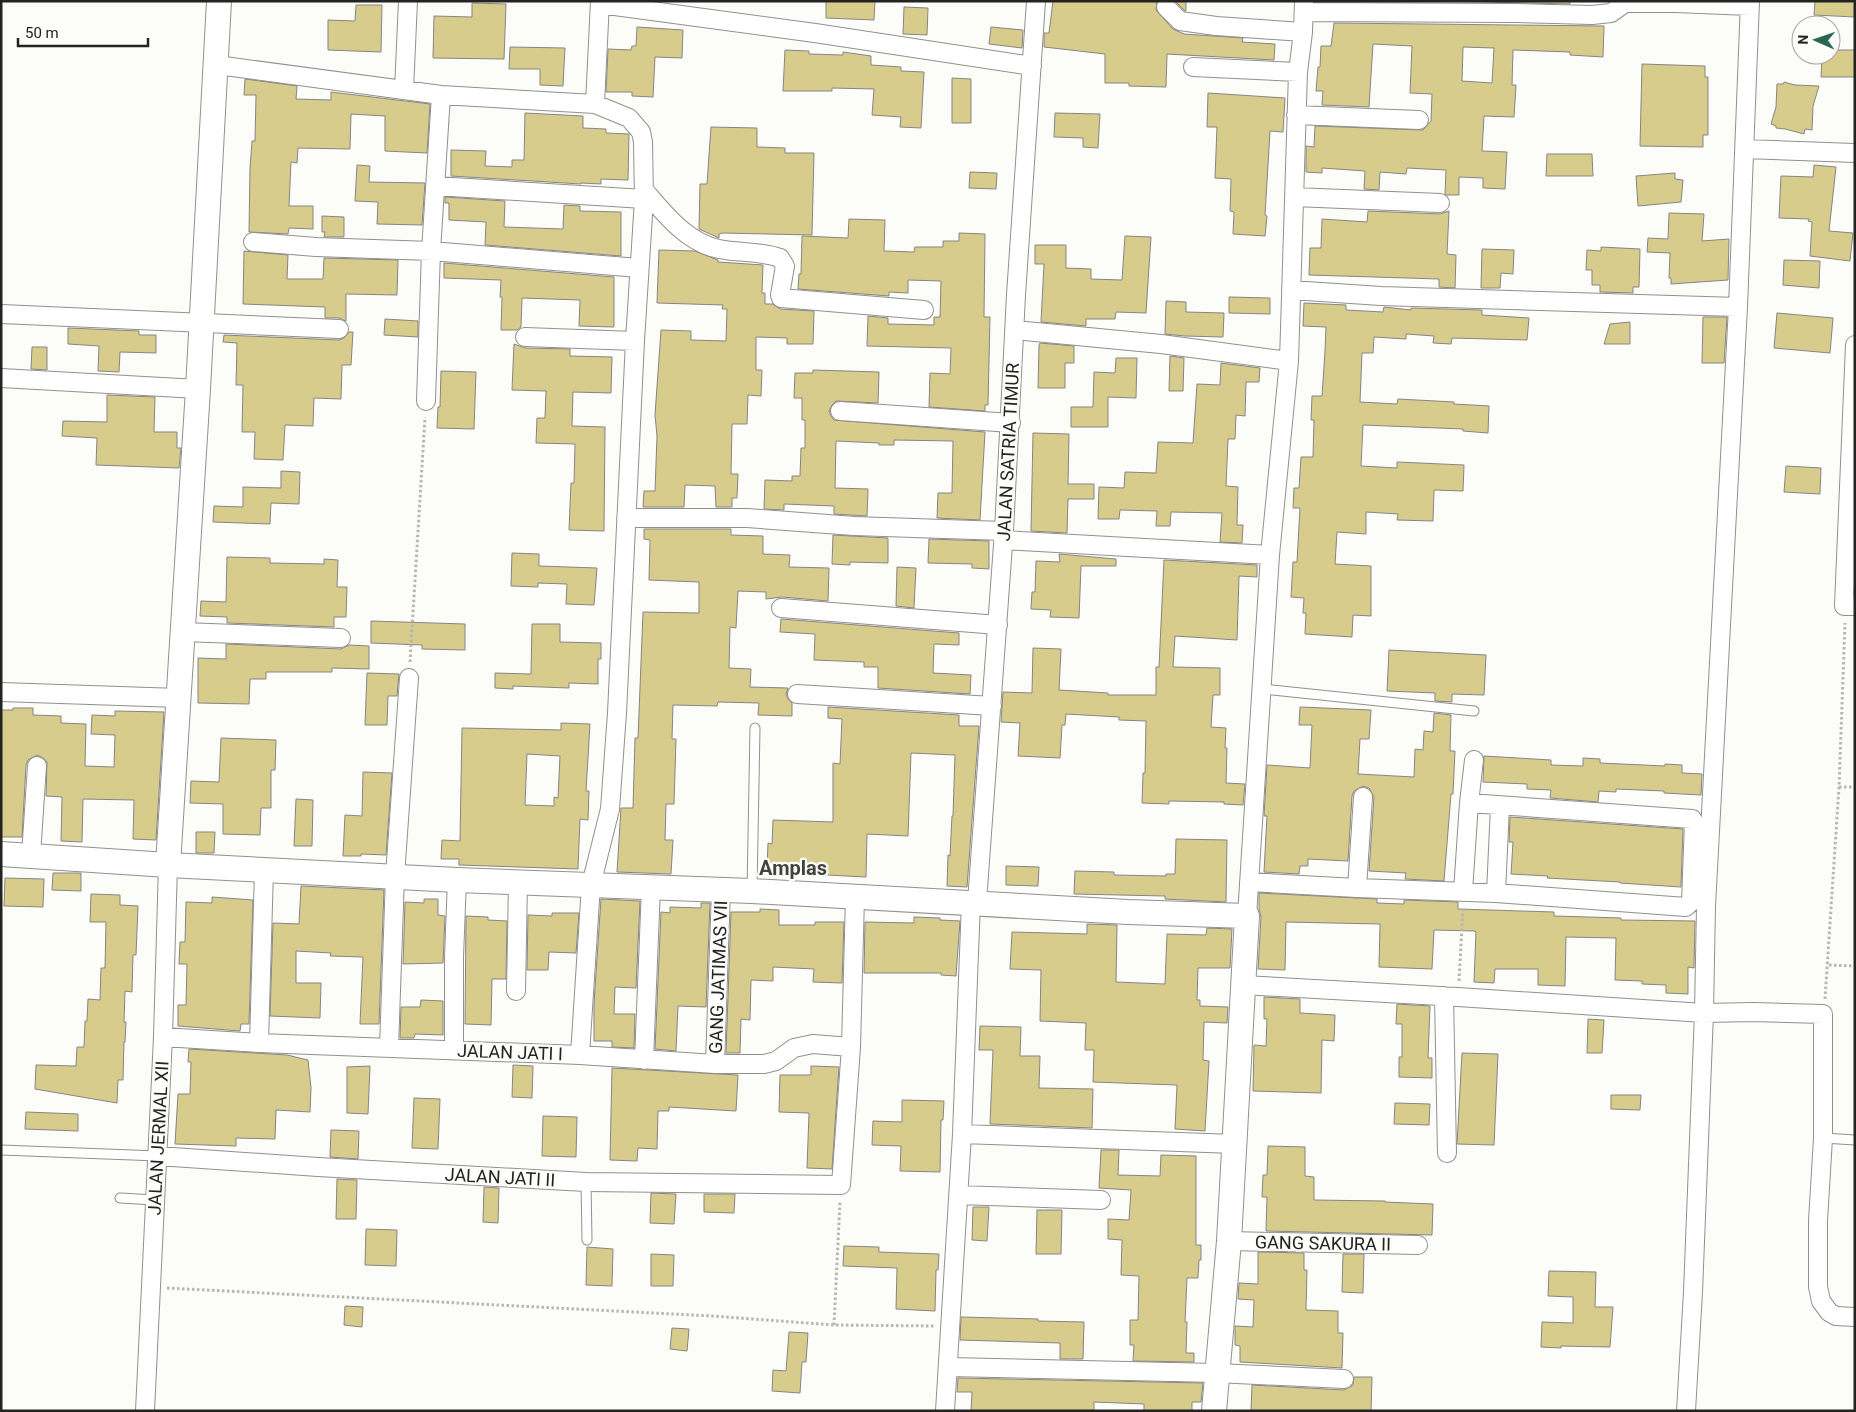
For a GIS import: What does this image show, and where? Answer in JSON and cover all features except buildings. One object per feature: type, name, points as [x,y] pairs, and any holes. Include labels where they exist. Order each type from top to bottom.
[{"type":"street","points":[[168,865],[220,1]]},
{"type":"street","points":[[404,90],[408,1]]},
{"type":"street","name":"JALAN SATRIA TIMUR","points":[[945,1411],[959,1195],[974,902],[998,624],[1036,1]]},
{"type":"street","points":[[595,104],[600,3],[1032,66]]},
{"type":"street","points":[[1214,1411],[1229,1241],[1270,555],[1289,361],[1296,115],[1304,7],[1592,15],[1611,13],[1625,4],[1750,4],[1738,307],[1706,906],[1704,1014],[1693,1292],[1686,1411]]},
{"type":"street","points":[[1166,7],[1175,18],[1190,23],[1303,32]]},
{"type":"street","points":[[217,65],[441,95],[595,104],[629,118],[641,132],[643,142],[644,194],[634,341],[617,713],[610,808],[591,885],[580,1055]]},
{"type":"street","points":[[1193,67],[1298,72]]},
{"type":"street","points":[[426,401],[431,251],[441,95]]},
{"type":"street","points":[[1296,115],[1419,120]]},
{"type":"street","points":[[1745,149],[1855,154]]},
{"type":"street","points":[[436,186],[644,194],[674,223],[696,240],[718,249],[780,258],[785,266],[781,298],[924,310]]},
{"type":"street","points":[[1294,197],[1440,204]]},
{"type":"street","points":[[253,242],[316,247],[431,251],[639,268]]},
{"type":"street","points":[[1290,290],[1381,296],[1738,307]]},
{"type":"street","points":[[1,314],[339,330]]},
{"type":"street","points":[[1015,330],[1161,344],[1289,361]]},
{"type":"street","points":[[525,336],[634,341]]},
{"type":"street","points":[[1849,606],[1855,345]]},
{"type":"street","points":[[1,378],[198,389]]},
{"type":"street","points":[[840,410],[1010,423]]},
{"type":"street","points":[[626,518],[747,518],[1270,555]]},
{"type":"street","points":[[780,608],[998,624]]},
{"type":"street","points":[[183,632],[341,638]]},
{"type":"street","points":[[389,1048],[396,876],[409,678]]},
{"type":"street","points":[[1,692],[179,698]]},
{"type":"street","points":[[797,694],[992,706]]},
{"type":"street","points":[[1463,891],[1474,760]]},
{"type":"street","points":[[31,855],[37,766]]},
{"type":"street","points":[[1357,888],[1363,797]]},
{"type":"street","points":[[1249,882],[1463,891],[1686,907],[1691,902],[1694,822],[1692,819],[1469,803]]},
{"type":"street","points":[[1496,893],[1500,806]]},
{"type":"street","points":[[1,854],[457,880],[752,891],[1128,912],[1248,916]]},
{"type":"street","name":"JALAN JERMAL XII","points":[[145,1411],[158,1156],[168,865]]},
{"type":"street","points":[[259,1043],[264,870]]},
{"type":"street","points":[[454,1050],[454,932],[457,880]]},
{"type":"street","points":[[516,991],[518,882]]},
{"type":"street","points":[[644,1060],[651,887]]},
{"type":"street","name":"GANG JATIMAS VII","points":[[715,1064],[721,890]]},
{"type":"street","points":[[841,1185],[851,1047],[855,897]]},
{"type":"street","points":[[1243,985],[1704,1014],[1753,1012],[1823,1014],[1823,1138],[1818,1221],[1818,1287],[1821,1301],[1829,1312],[1836,1316],[1855,1317]]},
{"type":"street","points":[[1447,1153],[1451,997]]},
{"type":"street","name":"JALAN JATI I","points":[[163,1037],[259,1043],[580,1055],[715,1064],[764,1064],[776,1061],[794,1048],[813,1044],[851,1047]]},
{"type":"street","points":[[962,1134],[1234,1144]]},
{"type":"street","name":"JALAN JATI II","points":[[158,1156],[328,1168],[586,1182],[841,1185]]},
{"type":"street","points":[[959,1195],[1102,1200]]},
{"type":"street","name":"GANG SAKURA II","points":[[1229,1241],[1418,1245]]},
{"type":"street","points":[[948,1367],[1216,1373],[1344,1379]]},
{"type":"lane","points":[[1263,689],[1474,711]]},
{"type":"lane","points":[[752,891],[755,728]]},
{"type":"lane","points":[[1823,1138],[1855,1140]]},
{"type":"lane","points":[[1,1150],[158,1156]]},
{"type":"lane","points":[[586,1182],[587,1240]]},
{"type":"lane","points":[[120,1198],[155,1200]]},
{"type":"path","points":[[409,678],[426,401]]},
{"type":"path","points":[[1823,1014],[1829,965],[1844,656],[1849,606]]},
{"type":"path","points":[[1839,787],[1855,787]]},
{"type":"path","points":[[1451,997],[1463,891]]},
{"type":"path","points":[[1829,965],[1855,966]]},
{"type":"path","points":[[834,1325],[841,1185]]},
{"type":"path","points":[[151,1287],[712,1316],[834,1325],[951,1326]]},
{"type":"district","name":"Amplas","points":[[793,868]]}]
